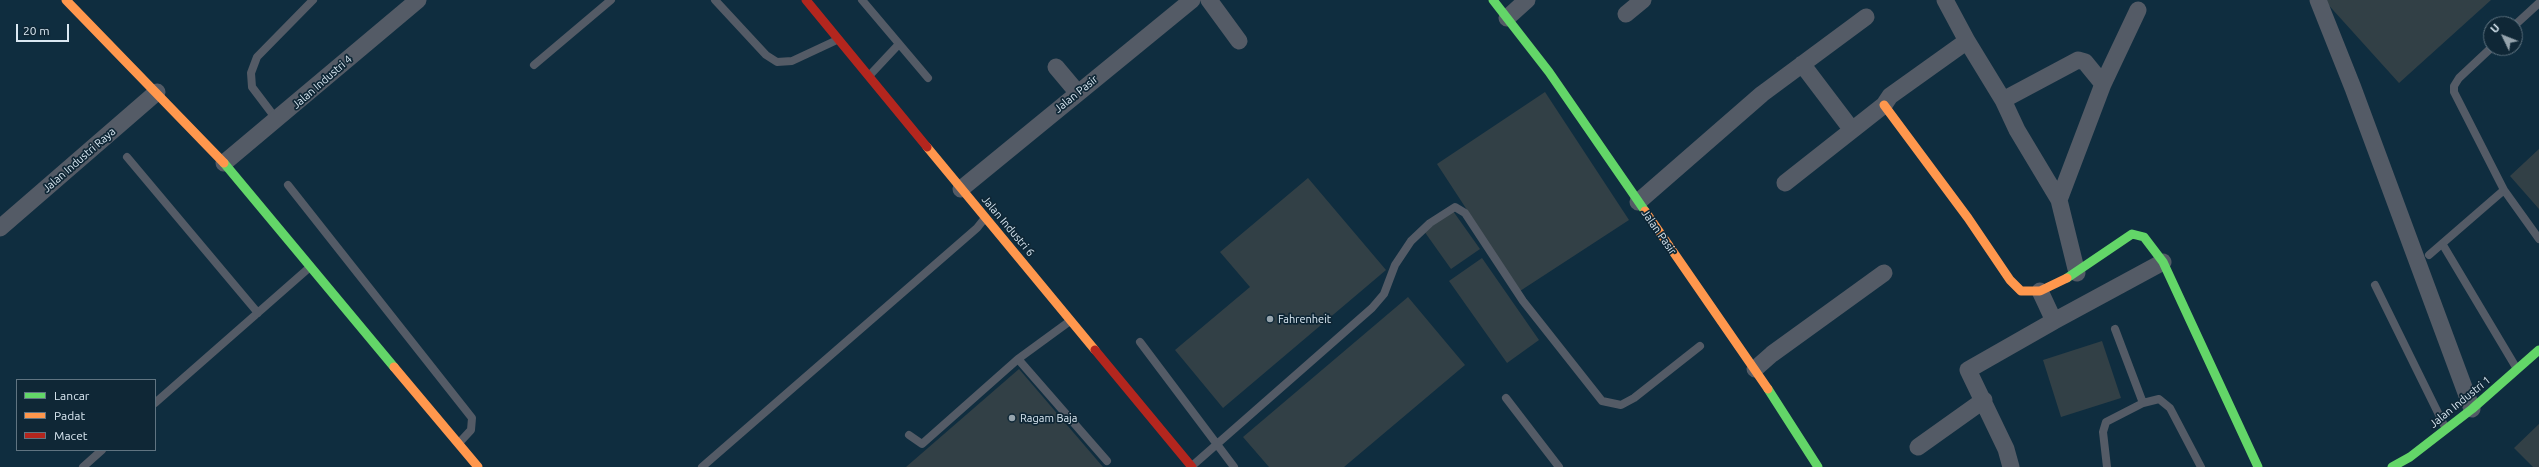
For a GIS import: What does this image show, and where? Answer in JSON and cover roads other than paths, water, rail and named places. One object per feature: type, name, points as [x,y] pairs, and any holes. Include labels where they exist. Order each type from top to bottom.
[{"type":"street","points":[[66,0],[157,92],[224,163],[478,467]]},
{"type":"street","name":"Jalan Industri 4","points":[[224,163],[278,120],[418,0]]},
{"type":"street","name":"Jalan Industri 6","points":[[806,0],[1192,467]]},
{"type":"street","name":"Jalan Pasir","points":[[961,189],[1077,92],[1192,0]]},
{"type":"street","points":[[1209,0],[1239,40]]},
{"type":"street","name":"Jalan Pasir","points":[[1493,0],[1549,72],[1755,369],[1818,467]]},
{"type":"street","points":[[1507,18],[1527,0]]},
{"type":"street","points":[[1626,14],[1644,0]]},
{"type":"street","points":[[1945,0],[1967,41],[2003,100],[2017,130],[2059,200],[2077,273]]},
{"type":"street","points":[[2318,0],[2353,88],[2472,410]]},
{"type":"street","points":[[2059,200],[2103,84],[2138,10]]},
{"type":"street","points":[[1638,202],[1762,94],[1866,17]]},
{"type":"street","points":[[1785,184],[1884,105],[1890,96],[1967,41]]},
{"type":"street","points":[[2003,100],[2078,60],[2086,62],[2103,84]]},
{"type":"street","points":[[1802,64],[1852,130]]},
{"type":"street","points":[[1056,67],[1077,92]]},
{"type":"street","name":"Jalan Industri Raya","points":[[0,228],[157,92]]},
{"type":"street","points":[[1884,105],[1968,218],[2010,280],[2021,290],[2040,291],[2077,273],[2132,234],[2144,237],[2163,262],[2258,467]]},
{"type":"street","points":[[2011,467],[1984,400],[1968,370],[2163,262]]},
{"type":"street","points":[[1755,369],[1772,354],[1884,273]]},
{"type":"street","points":[[2040,291],[2054,321]]},
{"type":"street","name":"Jalan Industri 1","points":[[2392,467],[2410,458],[2472,410],[2539,350]]},
{"type":"street","points":[[1918,447],[1984,400]]},
{"type":"lane","points":[[278,120],[252,87],[251,73],[257,56],[313,0]]},
{"type":"lane","points":[[534,65],[611,0]]},
{"type":"lane","points":[[715,0],[766,55],[777,62],[792,62],[838,40]]},
{"type":"lane","points":[[862,0],[928,78]]},
{"type":"lane","points":[[2523,18],[2539,3]]},
{"type":"lane","points":[[868,76],[899,44]]},
{"type":"lane","points":[[2483,56],[2459,78],[2454,86],[2454,92],[2504,190],[2539,239]]},
{"type":"lane","points":[[127,157],[258,313]]},
{"type":"lane","points":[[288,185],[472,418],[471,430],[458,443]]},
{"type":"lane","points":[[2429,255],[2443,245],[2504,190]]},
{"type":"lane","points":[[1192,467],[1372,308],[1384,294],[1395,265],[1411,241],[1430,223],[1455,207],[1465,213],[1523,301],[1602,401],[1621,405],[1634,398],[1700,346]]},
{"type":"lane","points":[[702,467],[971,233],[985,218]]},
{"type":"lane","points":[[2443,245],[2517,369]]},
{"type":"lane","points":[[156,402],[311,267]]},
{"type":"lane","points":[[2374,285],[2446,429]]},
{"type":"lane","points":[[908,435],[922,444],[1018,359],[1070,321]]},
{"type":"lane","points":[[2115,329],[2143,403]]},
{"type":"lane","points":[[1140,342],[1234,467]]},
{"type":"lane","points":[[1018,359],[1107,461]]},
{"type":"lane","points":[[1506,398],[1558,467]]},
{"type":"lane","points":[[2107,467],[2103,432],[2106,422],[2143,403],[2159,399],[2170,408],[2201,467]]},
{"type":"lane","points":[[83,467],[101,451]]},
{"type":"place","name":"Fahrenheit","points":[[1270,319]]},
{"type":"place","name":"Ragam Baja","points":[[1012,418]]}]
